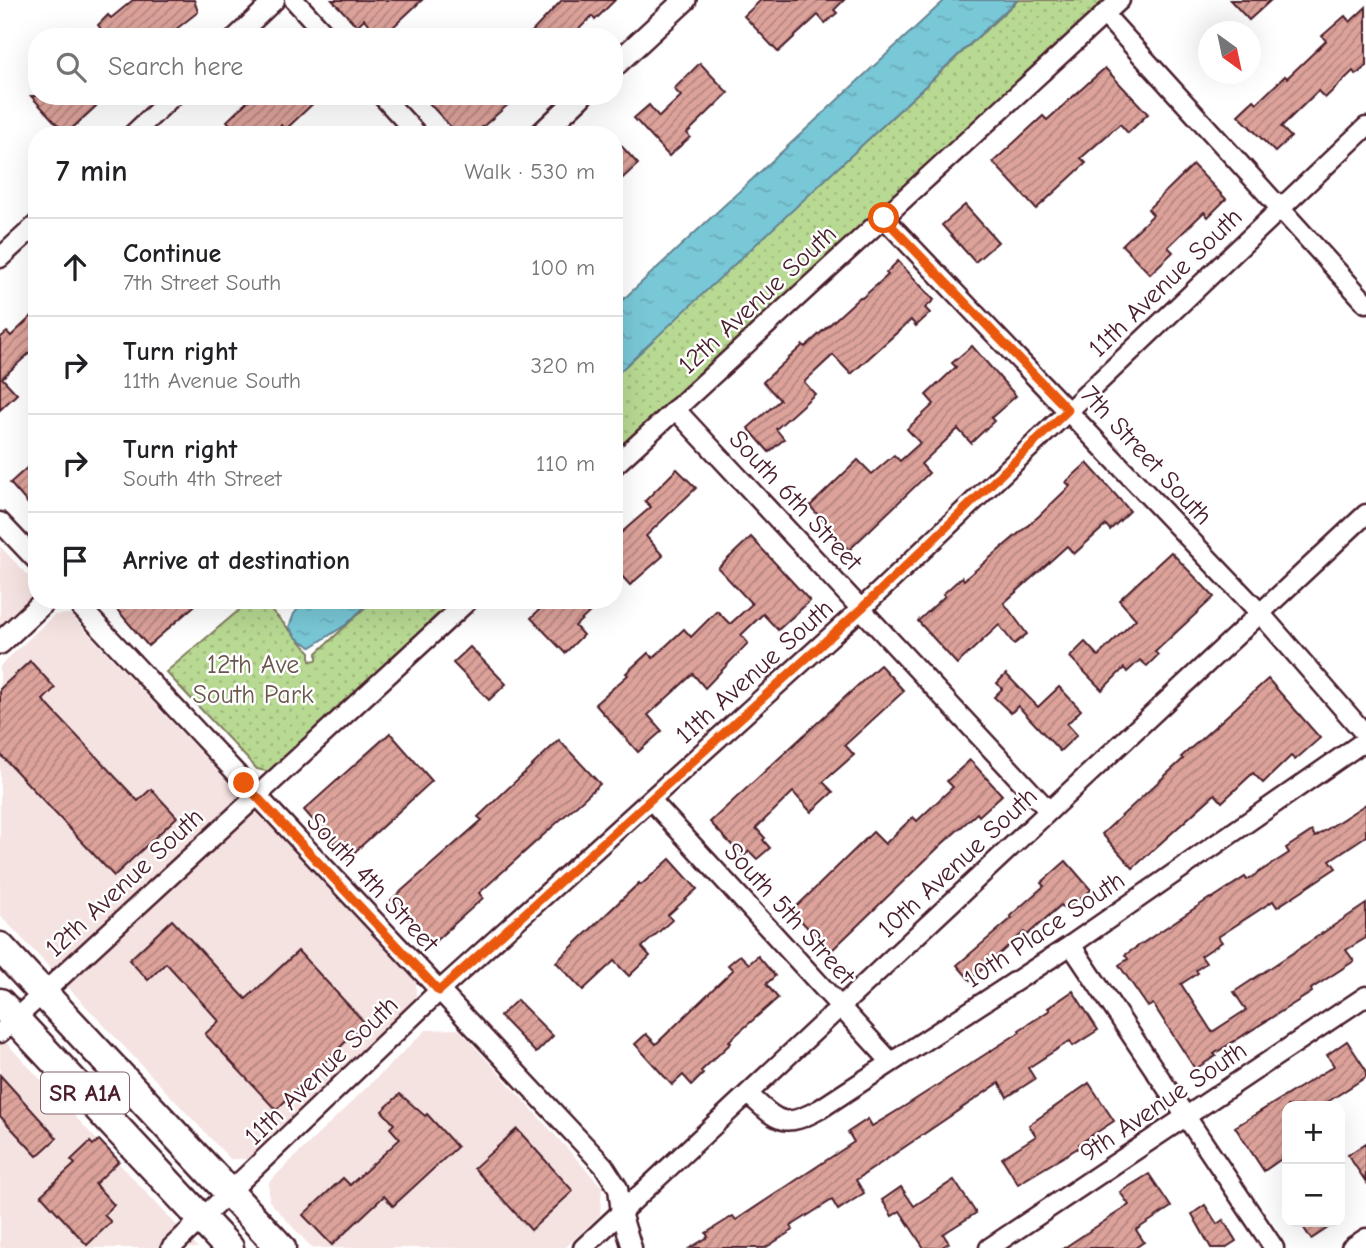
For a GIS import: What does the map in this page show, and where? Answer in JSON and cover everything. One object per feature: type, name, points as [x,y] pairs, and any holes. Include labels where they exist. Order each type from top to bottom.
[{"type":"main road","name":"SR A1A","points":[[0,947],[281,1248]]},
{"type":"main road","name":"SR A1A","points":[[5,1018],[229,1248]]},
{"type":"street","points":[[245,28],[275,0]]},
{"type":"street","points":[[294,0],[320,28]]},
{"type":"street","points":[[623,58],[685,0]]},
{"type":"street","name":"12th Avenue South","points":[[623,458],[1120,0]]},
{"type":"street","points":[[1104,14],[1366,303]]},
{"type":"street","points":[[141,126],[164,105]]},
{"type":"street","points":[[390,105],[410,126]]},
{"type":"street","points":[[549,126],[572,105]]},
{"type":"street","name":"11th Avenue South","points":[[171,1248],[439,991],[862,608],[1366,127]]},
{"type":"street","name":"7th Street South","points":[[884,218],[1260,613],[1366,735]]},
{"type":"street","points":[[0,258],[28,232]]},
{"type":"street","name":"South 6th Street","points":[[676,410],[1049,811]]},
{"type":"street","name":"10th Avenue South","points":[[583,1248],[1366,513]]},
{"type":"street","points":[[0,522],[28,552]]},
{"type":"street","points":[[0,643],[36,609]]},
{"type":"street","name":"South 4th Street","points":[[82,609],[604,1166],[618,1188],[621,1213],[632,1248]]},
{"type":"street","name":"12th Avenue South","points":[[5,1018],[43,993],[459,609]]},
{"type":"street","name":"10th Place South","points":[[748,1094],[766,1111],[786,1122],[798,1121],[820,1110],[890,1061],[1071,945],[1366,740]]},
{"type":"street","name":"South 5th Street","points":[[651,800],[890,1061]]},
{"type":"street","points":[[1071,945],[1274,1248]]},
{"type":"street","name":"9th Avenue South","points":[[989,1248],[1366,996]]},
{"type":"street","points":[[1351,1248],[1366,1238]]},
{"type":"shaded area","points":[[0,546],[28,576],[28,599],[0,625]]},
{"type":"shaded area","points":[[70,614],[416,982],[416,1003],[250,1159],[230,1159],[0,915],[0,666],[54,615]]},
{"type":"shaded area","points":[[459,1029],[602,1187],[600,1215],[565,1248],[312,1248],[269,1201],[269,1182],[426,1030]]},
{"type":"shaded area","points":[[0,1036],[198,1248],[0,1248]]},
{"type":"green space","points":[[1018,0],[1112,0],[623,451],[623,368]]},
{"type":"green space","name":"12th Ave South Park","points":[[240,609],[270,609],[310,652],[310,661],[317,660],[317,653],[363,609],[452,609],[275,773],[257,769],[166,672]]},
{"type":"water","points":[[945,0],[1017,0],[623,369],[623,300]]},
{"type":"water","points":[[298,609],[362,609],[347,624],[311,647],[297,638],[289,627]]},
{"type":"building","points":[[133,0],[194,0],[198,12],[178,28],[100,28],[98,25],[108,15],[111,18]]},
{"type":"building","points":[[332,0],[422,0],[394,28],[371,28],[364,19],[357,26]]},
{"type":"building","points":[[562,0],[615,0],[595,20],[592,16],[580,28],[536,28]]},
{"type":"building","points":[[761,0],[844,0],[834,10],[837,13],[825,23],[818,15],[778,52],[744,16]]},
{"type":"building","points":[[1230,0],[1271,0],[1249,20]]},
{"type":"building","points":[[1366,7],[1366,66],[1356,75],[1353,71],[1325,98],[1318,91],[1281,127],[1291,137],[1275,152],[1238,115],[1254,100],[1257,103],[1285,76],[1287,78],[1326,41],[1322,36],[1345,16],[1350,22]]},
{"type":"building","points":[[700,63],[728,93],[687,133],[690,137],[669,156],[634,118],[649,105],[659,117],[681,96],[674,89]]},
{"type":"building","points":[[1105,68],[1148,114],[1128,133],[1120,124],[1081,158],[1086,163],[1036,209],[993,162],[1043,116],[1047,120]]},
{"type":"building","points":[[39,105],[97,105],[75,126],[59,126]]},
{"type":"building","points":[[244,105],[311,105],[289,126],[232,126],[227,121]]},
{"type":"building","points":[[431,105],[508,105],[484,126],[450,126]]},
{"type":"building","points":[[623,148],[638,164],[623,178]]},
{"type":"building","points":[[1193,165],[1226,199],[1208,217],[1204,212],[1168,247],[1173,252],[1150,274],[1122,245],[1153,215],[1148,209]]},
{"type":"building","points":[[965,205],[998,242],[975,262],[942,225]]},
{"type":"building","points":[[898,261],[934,300],[925,308],[930,313],[916,326],[911,320],[851,374],[833,355],[804,382],[815,394],[776,429],[784,439],[769,452],[748,428],[780,400],[763,382],[888,275],[886,273]]},
{"type":"building","points":[[28,320],[28,354],[2,378],[17,394],[0,410],[0,338],[7,332],[11,336]]},
{"type":"building","points":[[972,346],[1016,396],[991,418],[994,421],[971,443],[958,429],[921,464],[929,473],[849,550],[810,506],[858,460],[872,474],[894,455],[900,461],[920,443],[907,429],[934,404],[926,395],[956,367],[952,363]]},
{"type":"building","points":[[1087,463],[1130,511],[1110,530],[1106,525],[1074,554],[1067,546],[1004,603],[1027,634],[1014,644],[999,625],[957,664],[918,621],[962,577],[964,580],[1039,516],[1070,486],[1066,482]]},
{"type":"building","points":[[28,467],[28,504],[10,483]]},
{"type":"building","points":[[677,469],[696,488],[646,536],[663,556],[630,585],[623,577],[623,531],[651,507],[645,501]]},
{"type":"building","points":[[751,537],[810,601],[778,630],[763,614],[741,635],[748,643],[705,688],[693,674],[648,715],[662,731],[638,752],[595,704],[648,653],[653,658],[684,629],[691,637],[717,611],[730,624],[752,604],[718,568]]},
{"type":"building","points":[[1171,552],[1214,597],[1155,652],[1158,655],[1147,666],[1140,660],[1127,672],[1124,668],[1102,690],[1070,657],[1085,642],[1098,656],[1136,619],[1119,600]]},
{"type":"building","points":[[117,609],[191,609],[148,646]]},
{"type":"building","points":[[540,609],[593,609],[575,626],[583,635],[565,653],[531,618]]},
{"type":"building","points":[[470,647],[506,684],[489,700],[453,663]]},
{"type":"building","points":[[30,661],[55,688],[43,700],[138,801],[151,789],[177,817],[114,876],[0,754],[0,689]]},
{"type":"building","points":[[880,665],[904,691],[845,745],[854,755],[823,782],[833,792],[811,812],[793,792],[756,828],[770,848],[757,859],[749,851],[743,857],[710,822]]},
{"type":"building","points":[[1006,674],[1038,707],[1059,687],[1081,710],[1067,724],[1077,735],[1060,751],[1018,706],[1011,713],[994,697],[1002,689],[997,683]]},
{"type":"building","points":[[1268,679],[1320,738],[1295,760],[1291,756],[1263,783],[1253,773],[1222,802],[1215,794],[1133,868],[1102,834],[1183,759],[1181,757]]},
{"type":"building","points":[[390,733],[432,781],[347,859],[304,810]]},
{"type":"building","points":[[559,740],[600,784],[479,893],[483,898],[432,944],[391,900],[482,820],[478,817]]},
{"type":"building","points":[[970,760],[1002,795],[942,844],[830,952],[792,911],[873,832],[885,844],[913,817],[917,821],[953,787],[947,781]]},
{"type":"building","points":[[1366,804],[1366,836],[1330,860],[1336,868],[1277,907],[1273,901],[1218,937],[1222,942],[1201,956],[1206,963],[1196,970],[1198,973],[1181,984],[1212,1032],[1246,1010],[1234,992],[1366,904],[1366,938],[1346,950],[1354,961],[1195,1069],[1153,1004],[1148,1007],[1119,965],[1128,959],[1125,955],[1210,898],[1245,877],[1247,880],[1289,853],[1286,848],[1312,831],[1315,837]]},
{"type":"building","points":[[670,859],[697,889],[668,915],[672,920],[642,947],[650,956],[629,976],[614,961],[583,990],[556,962],[639,883],[641,885]]},
{"type":"building","points":[[1066,861],[1091,890],[1066,911],[1061,905],[1027,935],[1024,932],[970,980],[957,965],[1012,918],[1010,916],[1044,886],[1041,883]]},
{"type":"building","points":[[172,920],[246,999],[298,951],[365,1023],[276,1110],[205,1034],[219,1021],[166,963],[148,980],[129,960]]},
{"type":"building","points":[[740,955],[749,964],[758,956],[775,976],[766,984],[778,998],[729,1041],[731,1043],[701,1071],[703,1074],[692,1085],[683,1075],[672,1085],[635,1044],[646,1034],[656,1044],[733,970],[728,965]]},
{"type":"building","points":[[1073,991],[1098,1030],[1073,1046],[1070,1041],[1028,1068],[1035,1079],[1007,1097],[999,1083],[856,1180],[864,1193],[838,1210],[832,1200],[791,1226],[793,1230],[765,1248],[690,1248],[708,1237],[706,1233],[733,1216],[736,1220],[854,1142],[848,1132],[868,1119],[872,1126],[905,1106],[1020,1032],[1019,1030]]},
{"type":"building","points":[[517,1000],[553,1036],[536,1053],[500,1016]]},
{"type":"building","points":[[1347,1041],[1366,1070],[1366,1077],[1329,1101],[1282,1101],[1282,1158],[1264,1171],[1235,1127],[1334,1066],[1327,1055]]},
{"type":"building","points":[[0,1075],[57,1138],[37,1156],[0,1116]]},
{"type":"building","points":[[1089,1083],[1114,1121],[1079,1144],[1081,1146],[1018,1184],[1002,1158],[1036,1136],[1029,1125]]},
{"type":"building","points":[[400,1094],[425,1116],[427,1114],[457,1147],[393,1206],[384,1196],[332,1245],[303,1215],[343,1178],[350,1185],[400,1139],[390,1128],[394,1124],[382,1111]]},
{"type":"building","points":[[517,1129],[573,1191],[531,1230],[474,1168]]},
{"type":"building","points":[[99,1140],[119,1161],[95,1184],[114,1205],[104,1215],[111,1222],[87,1245],[41,1195],[75,1164],[71,1160],[90,1142],[93,1145]]},
{"type":"building","points":[[1366,1143],[1366,1182],[1348,1155]]},
{"type":"building","points":[[1149,1174],[1171,1207],[1136,1230],[1144,1242],[1135,1248],[1064,1248],[1129,1205],[1120,1192]]},
{"type":"building","points":[[954,1180],[976,1213],[943,1234],[949,1243],[940,1248],[924,1248],[900,1211],[892,1216],[882,1200],[901,1187],[914,1206]]},
{"type":"building","points":[[1205,1205],[1217,1224],[1223,1220],[1236,1241],[1225,1248],[1211,1248],[1192,1214]]},
{"type":"building","points":[[1303,1227],[1329,1227],[1311,1239]]},
{"type":"route","points":[[244,783],[439,991],[862,608],[1068,410],[884,218]]}]
